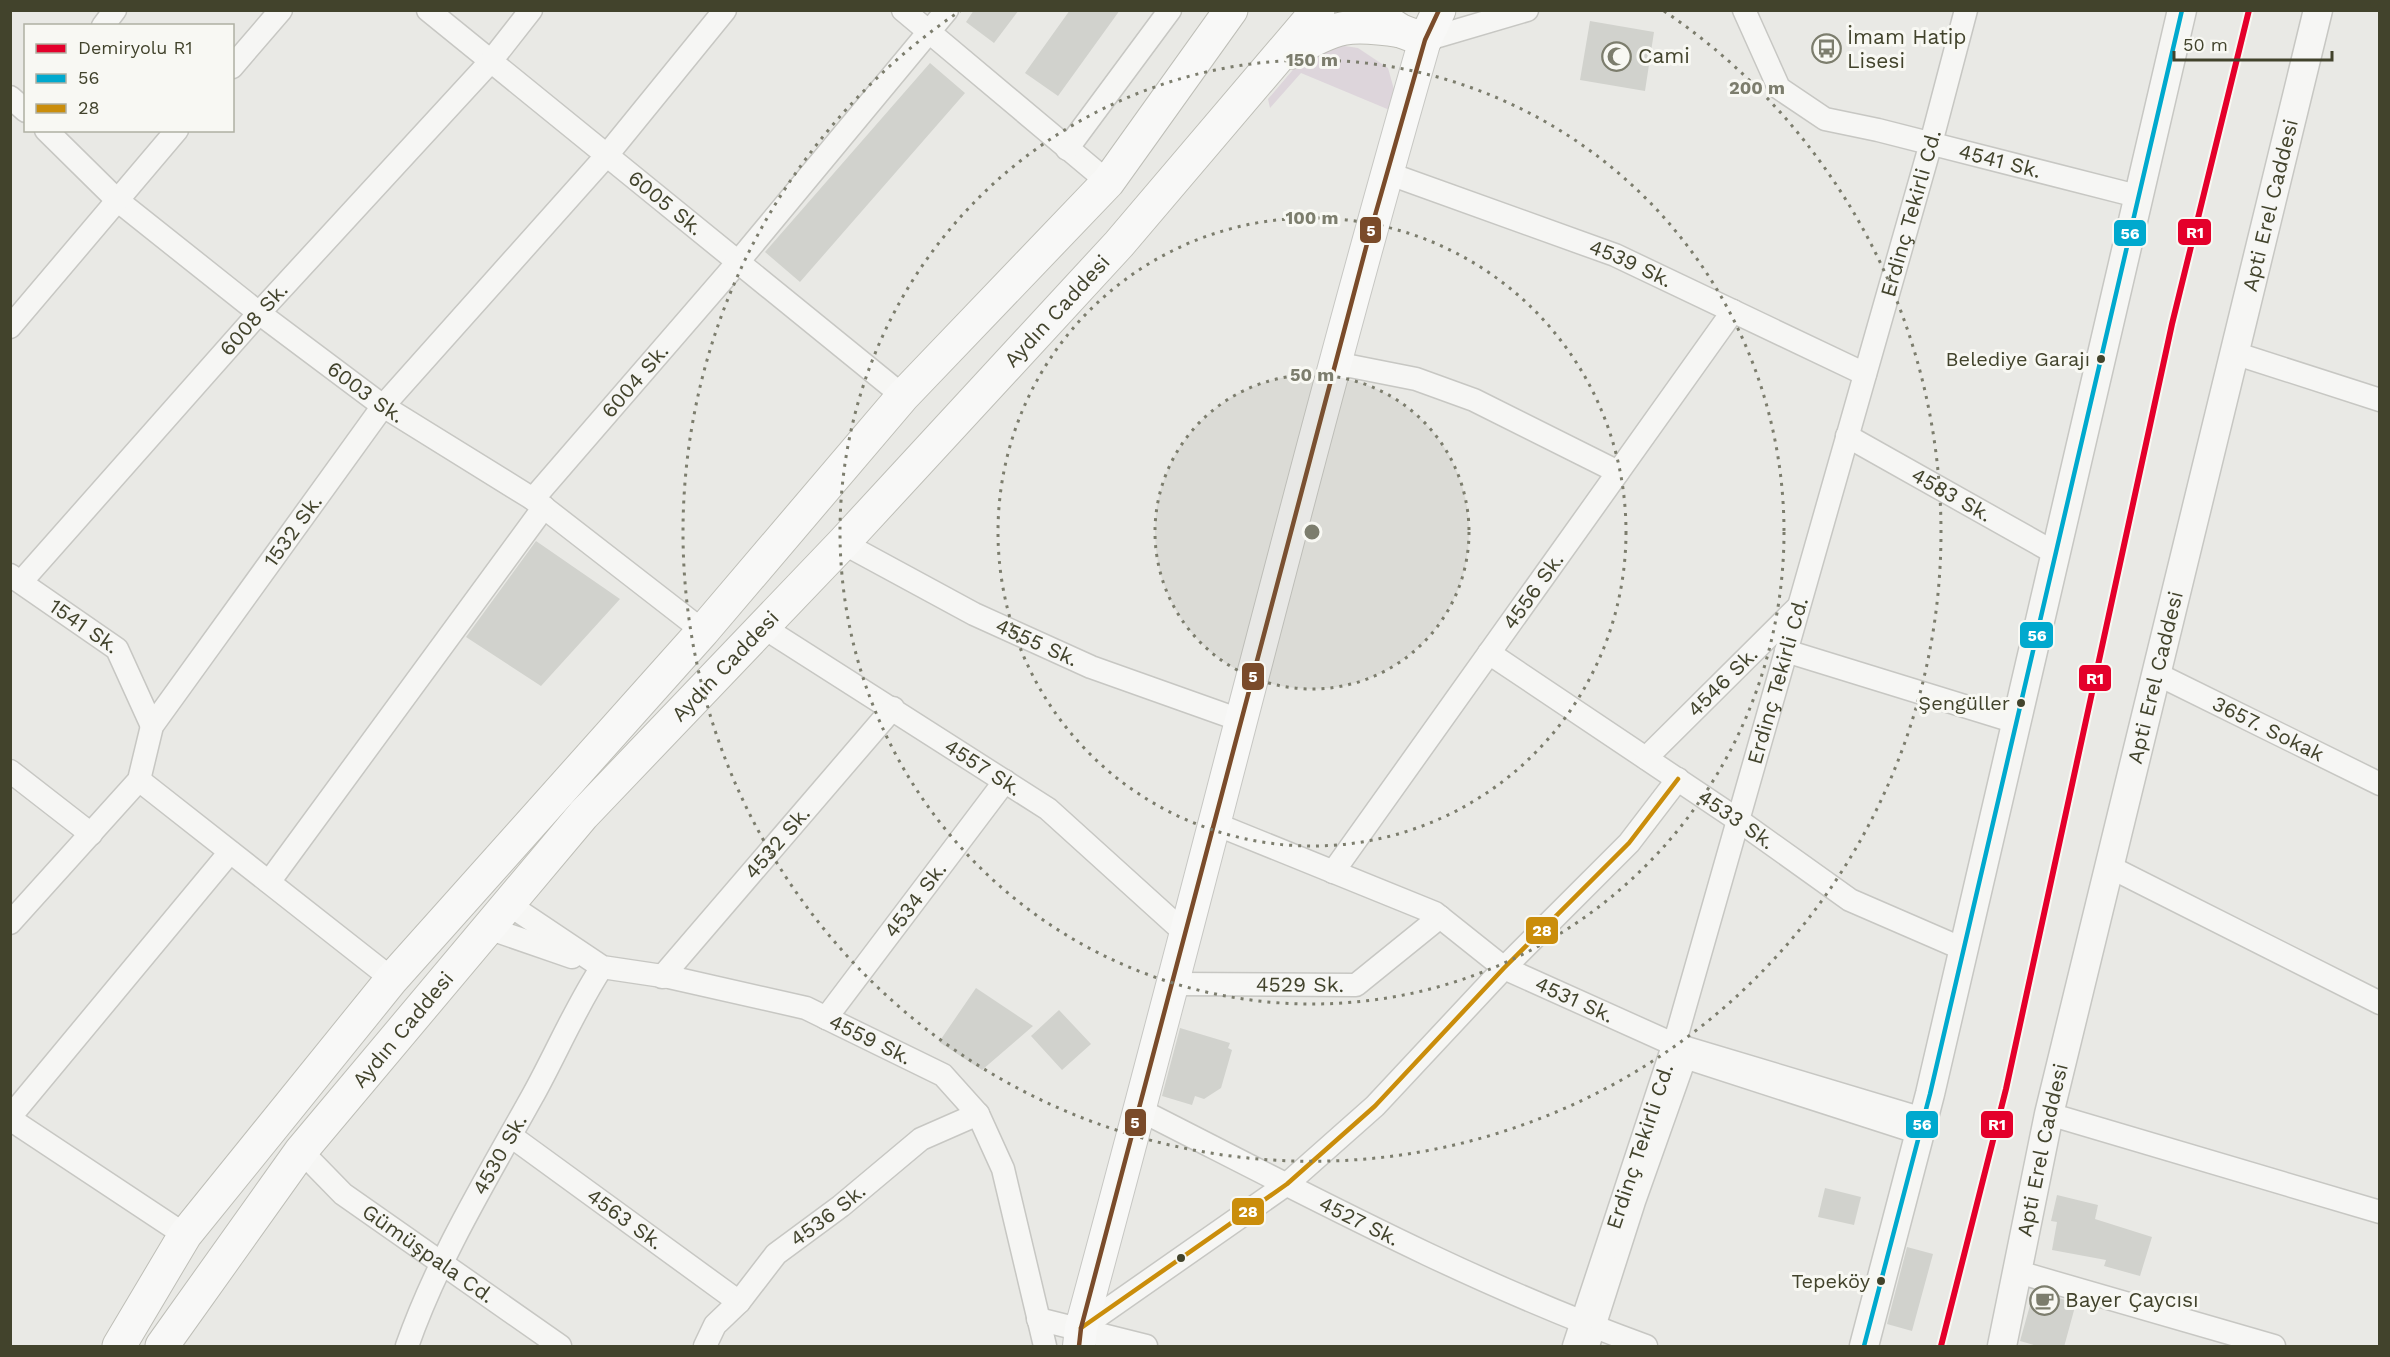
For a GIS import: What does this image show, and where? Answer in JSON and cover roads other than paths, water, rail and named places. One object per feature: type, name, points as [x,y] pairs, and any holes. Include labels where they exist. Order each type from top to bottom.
[{"type":"highway","name":"Aydın Caddesi","points":[[119,1347],[185,1235],[392,979],[703,631],[903,396],[1108,182],[1231,10]]},
{"type":"highway","name":"Aydın Caddesi","points":[[162,1347],[302,1151],[583,815],[843,543],[1119,244],[1277,61],[1318,10]]},
{"type":"highway","points":[[1370,10],[1413,36]]},
{"type":"highway","points":[[1413,36],[1438,10]]},
{"type":"highway","points":[[1277,61],[1322,33],[1362,25],[1413,36]]},
{"type":"main road","points":[[1080,1337],[1240,720],[1387,173],[1413,36]]},
{"type":"street","points":[[104,24],[115,10]]},
{"type":"street","points":[[234,65],[281,10]]},
{"type":"street","name":"6005 Sk.","points":[[428,10],[903,396]]},
{"type":"street","name":"6008 Sk.","points":[[16,579],[491,61],[531,10]]},
{"type":"street","name":"1532 Sk.","points":[[13,916],[139,780],[152,726],[383,406],[607,155],[725,10]]},
{"type":"street","points":[[903,10],[1108,182]]},
{"type":"street","name":"6004 Sk.","points":[[269,882],[538,503],[947,10]]},
{"type":"street","points":[[1067,149],[1170,10]]},
{"type":"street","points":[[1413,36],[1527,10]]},
{"type":"street","name":"4541 Sk.","points":[[1744,10],[1779,88],[1825,119],[1930,143],[2137,196]]},
{"type":"street","name":"Erdinç Tekirli Cd.","points":[[1574,1347],[1591,1333],[1865,374],[1966,10]]},
{"type":"street","points":[[1864,1347],[1921,1128],[2182,10]]},
{"type":"street","name":"Apti Erel Caddesi","points":[[2002,1347],[2049,1114],[2318,10]]},
{"type":"street","points":[[10,97],[24,109]]},
{"type":"street","name":"6003 Sk.","points":[[48,132],[117,200],[259,313],[383,406],[538,503],[703,631]]},
{"type":"street","points":[[10,327],[175,132]]},
{"type":"street","name":"4539 Sk.","points":[[1387,173],[1615,255],[1865,374]]},
{"type":"street","name":"4556 Sk.","points":[[1333,872],[1733,311]]},
{"type":"street","points":[[2234,353],[2379,400]]},
{"type":"street","points":[[1335,363],[1416,379],[1474,400],[1618,472]]},
{"type":"street","name":"4583 Sk.","points":[[1847,436],[2055,553]]},
{"type":"street","name":"4555 Sk.","points":[[843,543],[974,614],[1091,667],[1240,720]]},
{"type":"street","name":"1541 Sk.","points":[[16,579],[117,649],[152,726]]},
{"type":"street","name":"4546 Sk.","points":[[1646,758],[1799,606]]},
{"type":"street","name":"4557 Sk.","points":[[763,627],[1048,809],[1185,933]]},
{"type":"street","points":[[1786,651],[2016,722]]},
{"type":"street","name":"4533 Sk.","points":[[1490,653],[1738,820],[1850,900],[1963,949]]},
{"type":"street","name":"3657. Sokak","points":[[2157,674],[2379,784]]},
{"type":"street","name":"4532 Sk.","points":[[662,976],[893,708]]},
{"type":"street","points":[[10,771],[91,834]]},
{"type":"street","points":[[1080,1337],[1287,1184],[1375,1106],[1504,968],[1629,843],[1678,779]]},
{"type":"street","points":[[139,780],[392,979]]},
{"type":"street","name":"4534 Sk.","points":[[826,1018],[1005,781]]},
{"type":"street","name":"4531 Sk.","points":[[1213,823],[1440,917],[1504,968],[1673,1044],[1921,1128]]},
{"type":"street","points":[[185,1235],[10,1118],[230,852]]},
{"type":"street","points":[[2110,867],[2379,1003]]},
{"type":"street","points":[[498,916],[602,967]]},
{"type":"street","name":"4559 Sk.","points":[[498,916],[602,967],[662,976],[806,1008],[943,1075],[978,1114],[1003,1169],[1046,1347]]},
{"type":"street","name":"4529 Sk.","points":[[1171,984],[1356,985],[1440,917]]},
{"type":"street","name":"4530 Sk.","points":[[407,1347],[441,1263],[511,1136],[585,993],[602,967]]},
{"type":"street","points":[[1591,1333],[1687,1060],[1921,1128]]},
{"type":"street","name":"4527 Sk.","points":[[1138,1109],[1345,1215],[1591,1333],[1646,1347]]},
{"type":"street","name":"4536 Sk.","points":[[705,1347],[715,1325],[739,1302],[776,1254],[841,1206],[921,1139],[978,1114]]},
{"type":"street","points":[[2049,1114],[2379,1212]]},
{"type":"street","points":[[1873,1347],[1923,1138],[1921,1128]]},
{"type":"street","name":"4563 Sk.","points":[[511,1136],[739,1302]]},
{"type":"street","name":"Gümüşpala Cd.","points":[[302,1151],[344,1194],[560,1347]]},
{"type":"street","points":[[2018,1272],[2274,1347]]},
{"type":"street","points":[[1038,1319],[1080,1337],[1146,1347]]},
{"type":"rail line","name":"R1","points":[[1941,1346],[2006,1089],[2172,324],[2249,10]]},
{"type":"place","name":"İmam Hatip Lisesi","points":[[1826,49]]},
{"type":"place","name":"Cami","points":[[1617,56]]},
{"type":"place","name":"Belediye Garajı","points":[[2101,359]]},
{"type":"place","name":"Şengüller","points":[[2021,703]]},
{"type":"place","name":"Tepeköy","points":[[1881,1281]]},
{"type":"place","name":"Bayer Çaycısı","points":[[2044,1300]]}]
